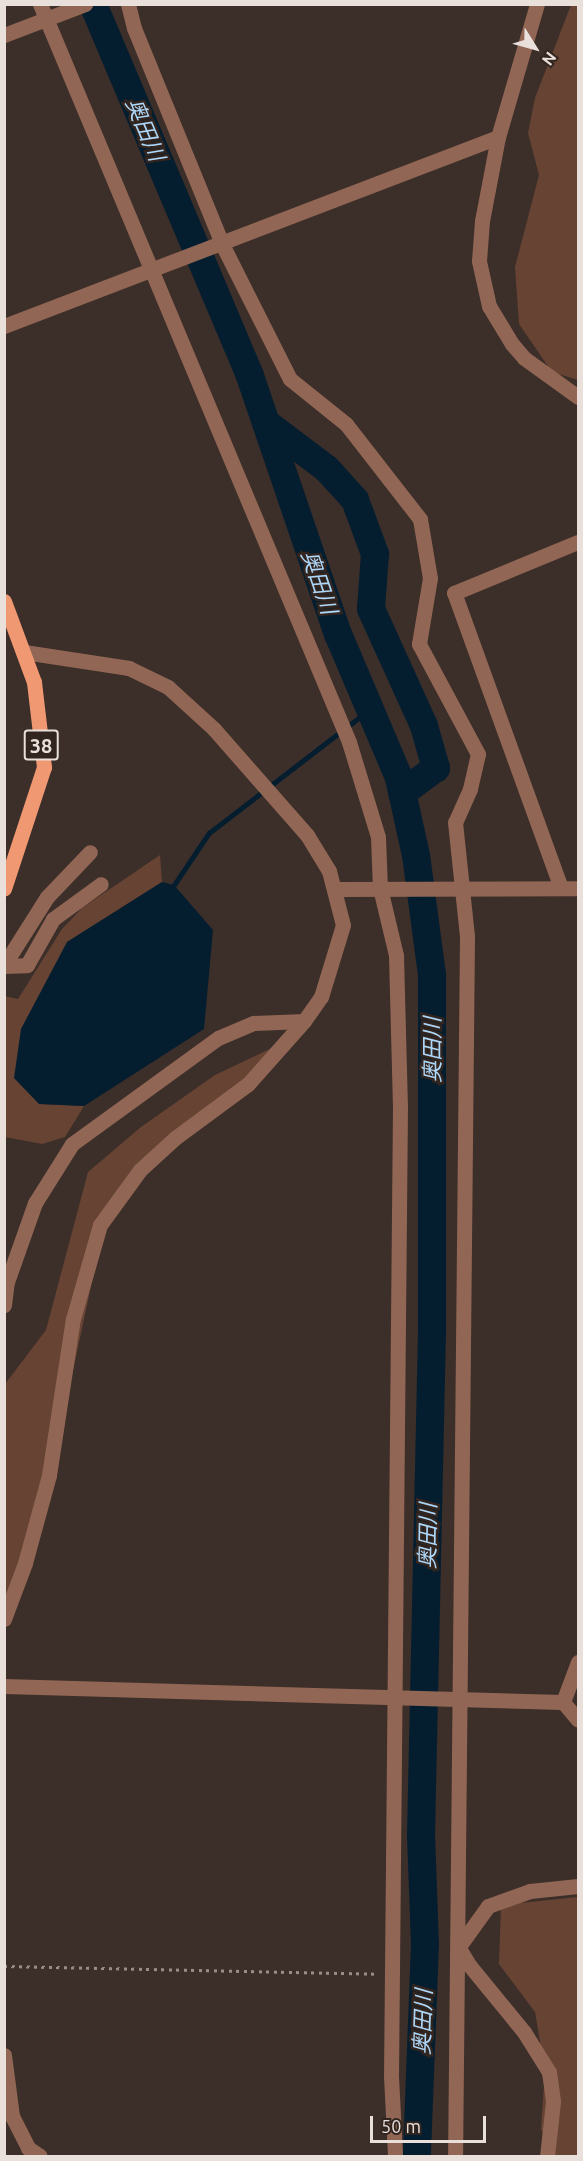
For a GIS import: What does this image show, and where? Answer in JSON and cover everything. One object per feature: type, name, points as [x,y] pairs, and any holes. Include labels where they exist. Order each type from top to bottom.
[{"type":"main road","name":"38","points":[[4,601],[34,682],[44,767],[4,889]]},
{"type":"street","points":[[40,4],[349,742],[378,837],[380,888],[396,955],[399,1106],[392,1975],[395,2157]]},
{"type":"street","points":[[4,35],[85,4]]},
{"type":"street","points":[[128,4],[134,28],[222,244],[290,379],[346,424],[420,519],[430,578],[419,644],[478,754],[470,789],[454,822],[464,888],[465,1277],[455,2157]]},
{"type":"street","points":[[537,4],[498,138],[482,221],[479,261],[489,306],[524,358],[579,397]]},
{"type":"street","points":[[4,326],[498,138]]},
{"type":"street","points":[[561,888],[454,593],[579,542]]},
{"type":"street","points":[[4,1619],[26,1563],[50,1475],[73,1319],[100,1225],[140,1170],[175,1138],[248,1084],[304,1021],[321,997],[342,925],[329,871],[307,835],[214,729],[168,687],[129,668],[24,652]]},
{"type":"street","points":[[4,966],[47,897],[90,852]]},
{"type":"street","points":[[4,966],[27,965],[53,919],[101,884]]},
{"type":"street","points":[[335,890],[579,888]]},
{"type":"street","points":[[4,1305],[7,1282],[35,1203],[72,1144],[218,1038],[254,1023],[304,1021]]},
{"type":"street","points":[[563,1702],[579,1662]]},
{"type":"street","points":[[4,1686],[394,1695],[563,1702],[579,1720]]},
{"type":"street","points":[[459,1947],[488,1906],[531,1891],[579,1886]]},
{"type":"street","points":[[459,1947],[470,1966],[524,2032],[549,2072],[553,2102],[547,2157]]},
{"type":"street","points":[[4,2055],[12,2116],[28,2148],[40,2157]]},
{"type":"path","points":[[4,1966],[392,1975]]},
{"type":"shaded area","points":[[571,5],[578,5],[578,380],[552,372],[519,324],[515,267],[539,175],[528,133],[535,98]]},
{"type":"shaded area","points":[[160,855],[162,882],[67,942],[39,1104],[84,1106],[65,1137],[42,1144],[5,1137],[4,996],[18,999],[62,929],[82,908]]},
{"type":"shaded area","points":[[297,1036],[117,1192],[92,1282],[53,1464],[5,1631],[5,1384],[46,1330],[88,1172],[141,1127],[215,1075]]},
{"type":"shaded area","points":[[578,1897],[578,2156],[553,2156],[541,2129],[545,2071],[535,2012],[499,1964],[501,1905]]},
{"type":"water","points":[[162,882],[174,885],[213,930],[204,1029],[84,1106],[39,1104],[14,1078],[21,1029],[67,942]]},
{"type":"waterway","name":"奥田川","points":[[93,4],[250,376],[338,634],[399,778],[416,855],[432,975],[432,1331],[421,1835],[425,1944],[417,2156]]},
{"type":"waterway","points":[[266,423],[327,469],[355,500],[375,554],[371,609],[424,726],[436,768],[402,793]]},
{"type":"waterway","points":[[347,727],[370,709]]},
{"type":"waterway","points":[[174,885],[209,833],[340,732]]}]
